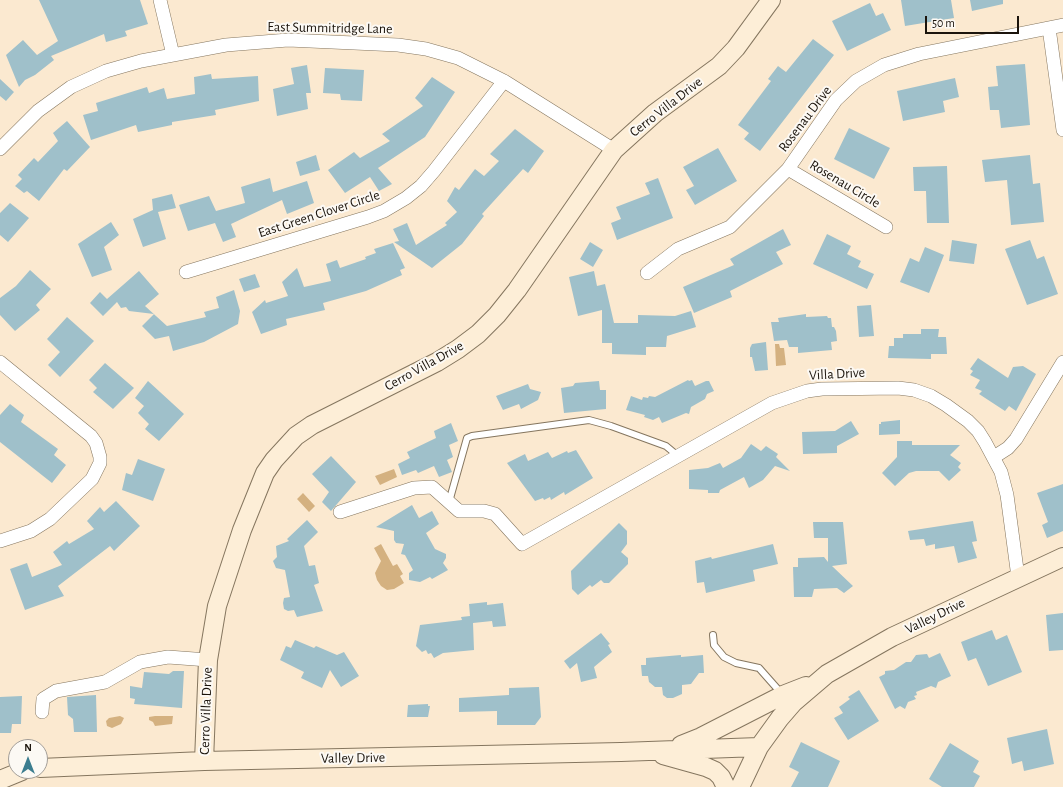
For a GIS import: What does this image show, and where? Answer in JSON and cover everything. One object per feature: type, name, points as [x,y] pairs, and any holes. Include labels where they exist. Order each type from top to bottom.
[{"type":"street","points":[[160,0],[173,55]]},
{"type":"street","name":"Cerro Villa Drive","points":[[204,761],[208,660],[221,590],[265,473],[274,460],[296,436],[312,425],[437,362],[478,334],[497,315],[517,290],[614,150],[655,113],[719,66],[736,48],[771,0]]},
{"type":"street","name":"Rosenau Drive","points":[[647,272],[678,249],[730,227],[788,169],[836,100],[856,81],[884,65],[919,54],[1063,25]]},
{"type":"street","points":[[1049,28],[1063,130]]},
{"type":"street","name":"East Summitridge Lane","points":[[0,149],[38,111],[71,87],[106,70],[141,61],[226,45],[288,40],[398,45],[426,49],[458,58],[504,81],[614,150]]},
{"type":"street","name":"East Green Clover Circle","points":[[186,272],[368,217],[384,211],[406,198],[421,186],[434,171],[504,81]]},
{"type":"street","name":"Rosenau Circle","points":[[788,169],[886,227]]},
{"type":"street","points":[[0,362],[91,436],[96,443],[100,457],[100,463],[92,479],[50,519],[31,531],[0,541]]},
{"type":"street","points":[[994,457],[1008,448],[1016,439],[1063,362]]},
{"type":"street","name":"Villa Drive","points":[[449,502],[459,511],[484,511],[495,514],[522,544],[772,403],[807,390],[840,387],[898,388],[914,390],[931,396],[968,421],[978,431],[994,457],[1008,495],[1018,577]]},
{"type":"street","points":[[340,512],[398,493],[425,486],[432,487],[449,502]]},
{"type":"street","name":"Valley Drive","points":[[658,750],[701,737],[783,695],[812,684],[871,648],[1018,577],[1063,557]]},
{"type":"street","name":"Cerro Villa Drive","points":[[42,712],[43,699],[56,691],[105,682],[140,662],[168,657],[208,660]]},
{"type":"street","name":"Valley Drive","points":[[48,768],[204,761],[658,750],[759,746],[793,703],[812,684]]},
{"type":"street","points":[[740,787],[759,746]]},
{"type":"street","points":[[658,750],[706,767],[721,777],[726,787]]},
{"type":"lane","points":[[449,502],[467,438],[476,435],[590,420],[666,446],[678,456]]},
{"type":"lane","points":[[713,636],[714,645],[724,658],[736,663],[759,668],[783,695]]},
{"type":"shaded area","points":[[775,344],[779,344],[780,348],[784,348],[786,365],[776,366]]},
{"type":"shaded area","points":[[394,469],[397,477],[380,485],[375,476]]},
{"type":"shaded area","points":[[303,493],[315,506],[309,512],[297,499]]},
{"type":"shaded area","points":[[381,544],[393,566],[397,564],[403,574],[400,576],[404,583],[394,589],[387,590],[381,586],[377,580],[375,573],[381,561],[374,548]]},
{"type":"shaded area","points":[[120,716],[124,718],[121,724],[112,728],[107,726],[106,721],[109,718]]},
{"type":"shaded area","points":[[173,716],[172,724],[155,726],[153,722],[149,720],[149,717]]},
{"type":"building","points":[[39,0],[140,0],[148,24],[125,31],[127,36],[106,42],[104,34],[51,56],[54,60],[35,75],[25,80],[19,87],[6,55],[23,40],[37,55],[58,41]]},
{"type":"building","points":[[901,0],[951,0],[954,18],[905,26]]},
{"type":"building","points":[[970,0],[1003,0],[1003,4],[972,11]]},
{"type":"building","points":[[870,3],[876,16],[883,13],[891,30],[847,51],[832,21]]},
{"type":"building","points":[[813,39],[834,55],[760,151],[744,139],[749,133],[738,125],[771,81],[768,79],[778,66],[786,72]]},
{"type":"building","points":[[1025,64],[1030,125],[1001,128],[999,110],[990,110],[988,87],[998,86],[996,66]]},
{"type":"building","points":[[307,65],[311,93],[306,93],[308,109],[277,116],[273,89],[294,84],[291,68]]},
{"type":"building","points":[[325,68],[364,70],[362,101],[341,100],[340,94],[323,93]]},
{"type":"building","points":[[211,74],[212,79],[258,76],[259,101],[215,110],[216,115],[172,122],[172,125],[138,132],[136,125],[91,140],[83,115],[98,111],[96,103],[147,87],[149,93],[164,88],[167,99],[195,94],[194,77]]},
{"type":"building","points":[[432,77],[455,92],[425,137],[378,168],[392,184],[379,191],[370,177],[345,193],[328,170],[354,152],[360,158],[390,141],[382,134],[423,106],[415,98]]},
{"type":"building","points":[[955,78],[959,97],[943,101],[945,112],[903,121],[897,91]]},
{"type":"building","points":[[0,79],[14,92],[6,101],[0,96]]},
{"type":"building","points":[[67,121],[90,147],[67,171],[64,169],[39,201],[27,191],[24,193],[15,186],[22,179],[18,175],[34,158],[38,162],[58,141],[53,133]]},
{"type":"building","points":[[849,128],[890,148],[874,179],[834,159]]},
{"type":"building","points":[[515,129],[544,151],[528,173],[523,169],[482,214],[484,216],[462,244],[432,268],[394,242],[399,241],[393,229],[407,223],[416,245],[447,225],[445,223],[457,212],[447,201],[455,187],[459,190],[475,169],[484,176],[499,161],[490,154]]},
{"type":"building","points":[[718,148],[737,181],[695,205],[686,190],[694,186],[683,167]]},
{"type":"building","points":[[316,155],[320,170],[300,176],[296,162]]},
{"type":"building","points":[[1030,155],[1033,184],[1040,183],[1044,222],[1011,225],[1007,180],[985,182],[982,160]]},
{"type":"building","points":[[947,166],[949,223],[927,223],[926,191],[914,191],[913,167]]},
{"type":"building","points":[[270,178],[273,192],[307,181],[314,203],[287,214],[282,200],[231,224],[236,237],[223,242],[215,223],[188,231],[179,205],[209,196],[216,211],[245,203],[241,187]]},
{"type":"building","points":[[658,178],[673,218],[617,240],[611,223],[621,219],[616,207],[650,194],[645,183]]},
{"type":"building","points":[[172,194],[176,208],[158,212],[166,239],[143,247],[133,219],[153,210],[152,199]]},
{"type":"building","points":[[10,203],[29,218],[8,242],[0,235],[0,213]]},
{"type":"building","points":[[111,222],[119,235],[104,247],[112,270],[92,277],[78,244]]},
{"type":"building","points":[[783,229],[791,245],[776,252],[783,264],[730,291],[732,297],[694,313],[683,287],[734,265],[730,259]]},
{"type":"building","points":[[827,234],[851,246],[847,254],[861,261],[858,267],[874,274],[867,289],[813,264]]},
{"type":"building","points":[[952,240],[977,244],[974,264],[949,261]]},
{"type":"building","points":[[1030,240],[1037,259],[1044,256],[1058,294],[1027,305],[1005,249]]},
{"type":"building","points":[[590,242],[603,250],[593,267],[580,259]]},
{"type":"building","points":[[393,243],[405,268],[400,270],[402,275],[366,291],[323,303],[325,310],[286,319],[287,325],[261,334],[252,312],[265,300],[266,303],[288,296],[282,282],[297,268],[304,287],[331,281],[326,264],[337,260],[340,268],[366,259],[365,257],[376,253],[374,249]]},
{"type":"building","points":[[925,247],[944,255],[929,293],[900,282],[910,258],[919,262]]},
{"type":"building","points":[[30,270],[51,289],[36,305],[40,310],[15,331],[0,315],[0,298],[16,286]]},
{"type":"building","points":[[139,271],[159,294],[145,306],[154,314],[129,311],[126,307],[121,308],[117,302],[103,316],[90,303],[100,292],[107,299]]},
{"type":"building","points":[[594,271],[597,286],[605,284],[614,323],[638,323],[638,315],[675,316],[691,311],[696,327],[667,336],[666,347],[646,347],[646,355],[612,354],[612,343],[602,343],[602,310],[578,316],[569,277]]},
{"type":"building","points":[[255,274],[260,287],[244,292],[239,279]]},
{"type":"building","points":[[234,290],[240,311],[238,324],[204,342],[173,351],[169,336],[155,339],[142,326],[154,314],[167,326],[206,317],[204,312],[219,308],[216,297]]},
{"type":"building","points":[[871,305],[874,336],[859,337],[857,306]]},
{"type":"building","points":[[806,314],[806,317],[827,316],[828,318],[831,318],[832,327],[834,327],[836,331],[837,341],[831,342],[832,350],[798,353],[798,347],[789,347],[787,340],[774,341],[771,322],[779,322],[778,318]]},
{"type":"building","points":[[67,317],[94,341],[60,377],[48,365],[60,352],[47,339]]},
{"type":"building","points":[[921,329],[939,329],[938,337],[946,337],[947,354],[931,354],[931,359],[888,358],[889,346],[894,346],[894,338],[903,338],[903,334],[921,334]]},
{"type":"building","points":[[766,342],[768,370],[755,371],[752,357],[750,357],[750,348],[752,344]]},
{"type":"building","points":[[978,358],[1008,378],[1013,367],[1023,366],[1036,374],[1016,411],[1009,406],[1005,411],[979,394],[982,391],[975,388],[980,380],[970,375],[973,371],[970,369]]},
{"type":"building","points":[[105,363],[134,388],[113,409],[93,392],[97,388],[89,380]]},
{"type":"building","points":[[688,380],[692,380],[695,386],[709,381],[714,391],[707,394],[705,399],[691,407],[689,414],[686,413],[662,423],[659,417],[653,420],[644,417],[645,415],[626,410],[631,396],[642,400],[643,397],[655,397]]},
{"type":"building","points":[[148,381],[184,414],[159,441],[145,429],[149,424],[138,413],[144,406],[135,398]]},
{"type":"building","points":[[599,381],[600,390],[606,390],[606,409],[564,413],[561,388],[573,386],[575,383]]},
{"type":"building","points":[[528,384],[530,389],[541,392],[538,400],[521,409],[519,404],[503,410],[496,396]]},
{"type":"building","points":[[10,404],[24,415],[21,422],[58,449],[54,455],[66,465],[52,483],[0,442],[0,415]]},
{"type":"building","points":[[900,420],[900,434],[879,435],[879,424],[881,424],[881,422]]},
{"type":"building","points":[[851,421],[859,434],[837,446],[837,453],[803,454],[802,432],[835,431]]},
{"type":"building","points":[[451,423],[458,441],[449,445],[453,457],[447,460],[452,472],[439,477],[434,466],[418,473],[416,470],[402,475],[398,464],[410,458],[407,452],[436,438],[434,431]]},
{"type":"building","points":[[897,441],[912,441],[912,445],[960,445],[950,455],[961,463],[958,467],[961,470],[949,481],[939,471],[916,471],[909,473],[895,486],[882,473],[897,457]]},
{"type":"building","points":[[751,444],[761,451],[766,446],[778,454],[776,457],[790,471],[775,466],[763,480],[749,488],[744,477],[720,490],[719,493],[708,493],[708,490],[689,489],[689,470],[708,468],[720,463],[723,468],[741,458]]},
{"type":"building","points":[[576,450],[593,478],[565,495],[564,492],[551,500],[550,497],[544,500],[543,498],[535,501],[507,463],[525,454],[528,461],[548,452],[552,458],[567,451],[568,453]]},
{"type":"building","points":[[331,456],[356,482],[331,511],[322,502],[329,492],[312,474]]},
{"type":"building","points":[[138,459],[165,469],[153,501],[122,490],[126,473],[132,475]]},
{"type":"building","points":[[1063,484],[1063,531],[1047,538],[1042,525],[1048,522],[1037,493]]},
{"type":"building","points":[[116,501],[140,526],[114,551],[110,546],[58,586],[64,596],[25,610],[10,569],[27,563],[32,577],[62,565],[53,552],[67,541],[69,544],[94,529],[87,521],[100,507],[104,512]]},
{"type":"building","points":[[412,505],[419,518],[432,511],[439,524],[426,533],[435,549],[446,554],[446,558],[443,563],[448,570],[432,579],[430,577],[420,582],[409,580],[409,573],[413,570],[405,555],[401,554],[404,544],[396,543],[394,540],[394,531],[376,527]]},
{"type":"building","points":[[307,520],[318,532],[304,546],[309,566],[315,565],[319,583],[314,585],[323,611],[297,617],[294,610],[288,611],[284,609],[284,598],[290,597],[285,570],[276,568],[273,561],[277,557],[276,546],[289,541],[287,539]]},
{"type":"building","points":[[973,521],[977,541],[972,542],[977,558],[958,563],[954,546],[935,549],[935,544],[926,546],[924,539],[910,540],[908,531]]},
{"type":"building","points":[[813,522],[843,522],[847,564],[832,566],[853,586],[844,593],[837,588],[814,589],[812,597],[794,597],[793,567],[798,567],[798,558],[824,557],[828,562],[828,538],[814,538]]},
{"type":"building","points":[[619,523],[627,531],[627,544],[621,552],[628,558],[628,564],[609,583],[604,583],[601,580],[592,587],[590,585],[578,595],[572,589],[571,571]]},
{"type":"building","points":[[773,544],[778,564],[753,570],[755,581],[706,593],[704,582],[697,583],[695,561],[711,557],[712,559]]},
{"type":"building","points":[[487,602],[487,605],[503,603],[506,626],[493,627],[492,621],[473,623],[474,650],[443,653],[434,658],[431,653],[428,654],[426,650],[422,652],[416,646],[420,625],[462,620],[461,617],[470,616],[469,604]]},
{"type":"building","points":[[1063,613],[1063,650],[1049,651],[1046,615]]},
{"type":"building","points":[[992,630],[996,640],[1007,635],[1022,672],[988,686],[976,658],[968,661],[961,642]]},
{"type":"building","points":[[601,633],[610,644],[608,645],[612,652],[594,667],[597,678],[581,682],[577,663],[570,669],[564,661]]},
{"type":"building","points":[[295,640],[314,648],[316,646],[337,655],[344,652],[359,676],[341,687],[330,670],[322,688],[301,678],[304,672],[280,660],[286,646],[291,648]]},
{"type":"building","points":[[940,653],[951,676],[938,682],[936,688],[931,686],[916,692],[917,695],[914,696],[916,699],[908,702],[905,709],[900,706],[895,709],[879,677],[885,674],[885,671],[894,670],[906,662],[911,662],[916,655],[927,654],[929,658]]},
{"type":"building","points":[[681,655],[681,657],[703,655],[704,673],[699,673],[691,684],[682,685],[682,694],[673,698],[667,698],[663,695],[662,687],[655,687],[649,682],[648,676],[642,676],[641,665],[646,665],[646,658]]},
{"type":"building","points":[[173,671],[184,671],[182,708],[134,704],[135,699],[130,698],[130,686],[142,688],[144,672],[169,674]]},
{"type":"building","points":[[539,687],[541,717],[535,725],[497,725],[497,711],[459,712],[459,698],[509,695],[509,688]]},
{"type":"building","points":[[859,690],[879,721],[848,740],[834,718],[843,713],[839,707],[850,699],[848,697]]},
{"type":"building","points":[[96,695],[97,732],[74,732],[73,719],[68,715],[67,697]]},
{"type":"building","points":[[22,696],[21,724],[12,724],[11,733],[0,733],[0,697]]},
{"type":"building","points":[[428,704],[428,706],[430,706],[428,717],[407,717],[408,705]]},
{"type":"building","points":[[1047,729],[1054,764],[1024,771],[1022,761],[1012,764],[1007,738]]},
{"type":"building","points":[[801,742],[840,761],[828,787],[791,787],[799,772],[789,767]]},
{"type":"building","points":[[950,743],[979,761],[973,772],[980,776],[974,787],[942,787],[929,779]]}]
